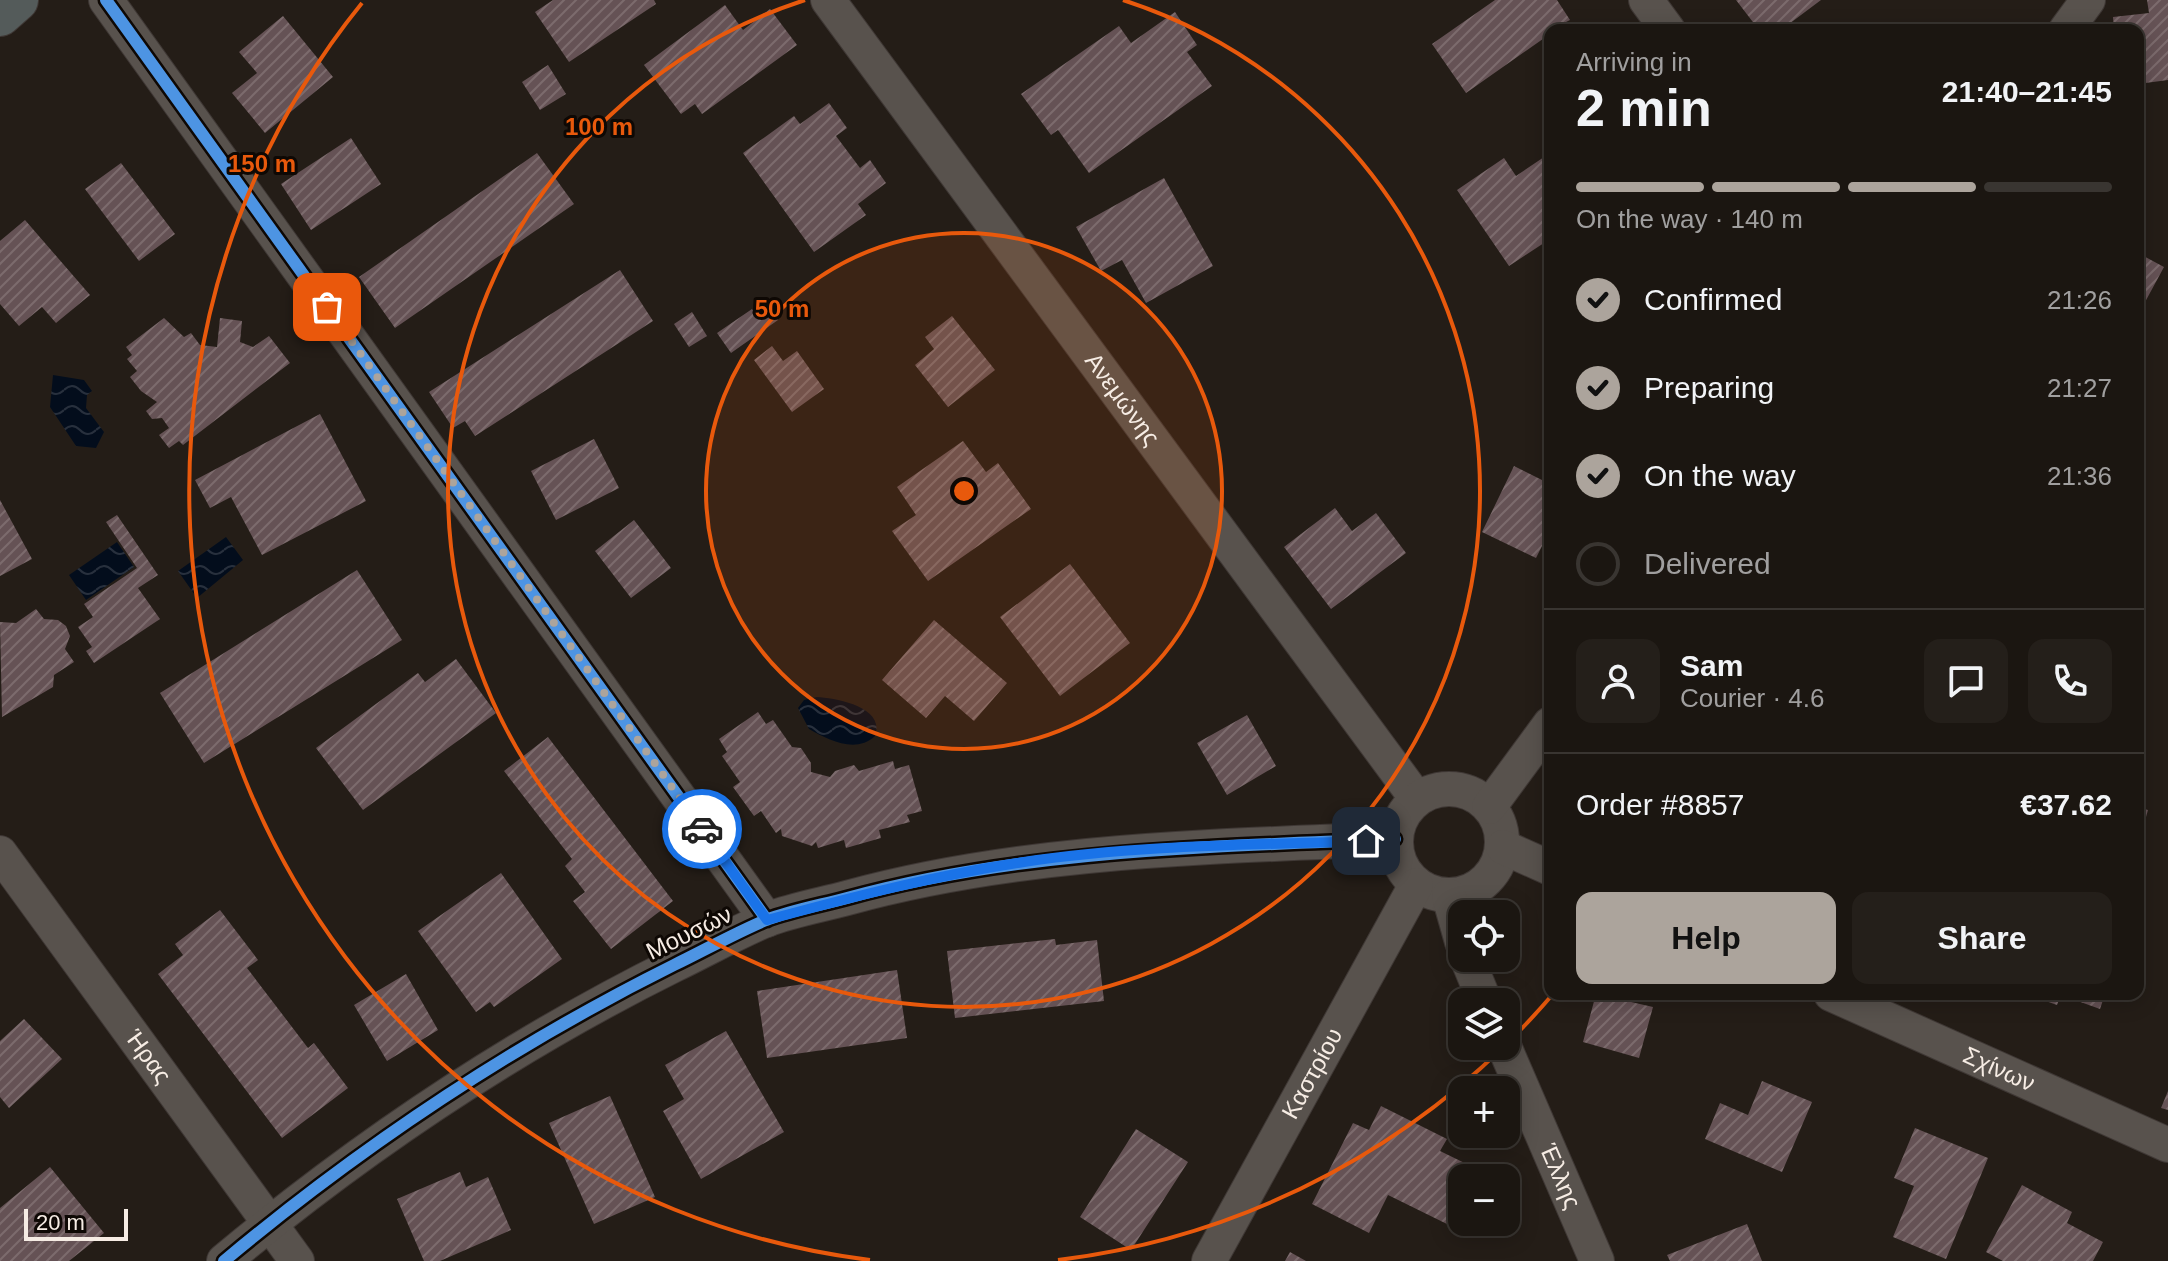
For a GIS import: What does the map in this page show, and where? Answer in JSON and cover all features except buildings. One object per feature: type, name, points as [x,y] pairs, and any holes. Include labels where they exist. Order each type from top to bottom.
[{"type":"main road","points":[[0,15],[17,0]]},
{"type":"street","points":[[106,0],[767,920]]},
{"type":"street","name":"Ανεμώνης","points":[[828,0],[1417,799]]},
{"type":"street","points":[[1646,0],[1664,24]]},
{"type":"street","points":[[2070,24],[2088,0]]},
{"type":"street","points":[[1489,807],[1544,732]]},
{"type":"street","points":[[1441,790],[1466,792],[1489,807],[1499,825],[1503,847],[1494,871],[1477,888],[1449,896],[1416,885],[1399,863],[1395,839],[1402,816],[1417,799],[1441,790]]},
{"type":"street","name":"Μουσών","points":[[224,1261],[269,1224],[437,1101],[582,1010],[767,920],[894,885],[1026,862],[1190,848],[1395,839]]},
{"type":"street","points":[[1503,847],[1544,865]]},
{"type":"street","name":"Ήρας","points":[[0,853],[297,1261]]},
{"type":"street","name":"Καστρίου","points":[[1209,1261],[1416,885]]},
{"type":"street","points":[[1449,896],[1450,900]]},
{"type":"street","name":"Σχίνων","points":[[1844,1000],[2168,1145]]},
{"type":"street","name":"Έλλης","points":[[1510,1060],[1597,1261]]},
{"type":"water","points":[[53,375],[84,380],[92,391],[87,395],[86,408],[104,432],[96,448],[76,446],[50,407]]},
{"type":"water","points":[[226,537],[243,560],[197,598],[178,571]]},
{"type":"water","points":[[117,542],[134,567],[86,600],[69,575]]},
{"type":"water","points":[[817,697],[847,702],[866,711],[876,726],[875,736],[851,745],[833,741],[809,729],[798,708],[804,700]]},
{"type":"cycle path","points":[[106,0],[767,920]]},
{"type":"cycle path","points":[[224,1261],[330,1177],[497,1063],[614,996],[766,920],[914,882],[1050,860],[1188,848],[1395,839]]},
{"type":"way so far","points":[[327,307],[702,829]]},
{"type":"route","points":[[702,829],[767,920],[894,885],[1026,862],[1190,848],[1366,841]]}]
